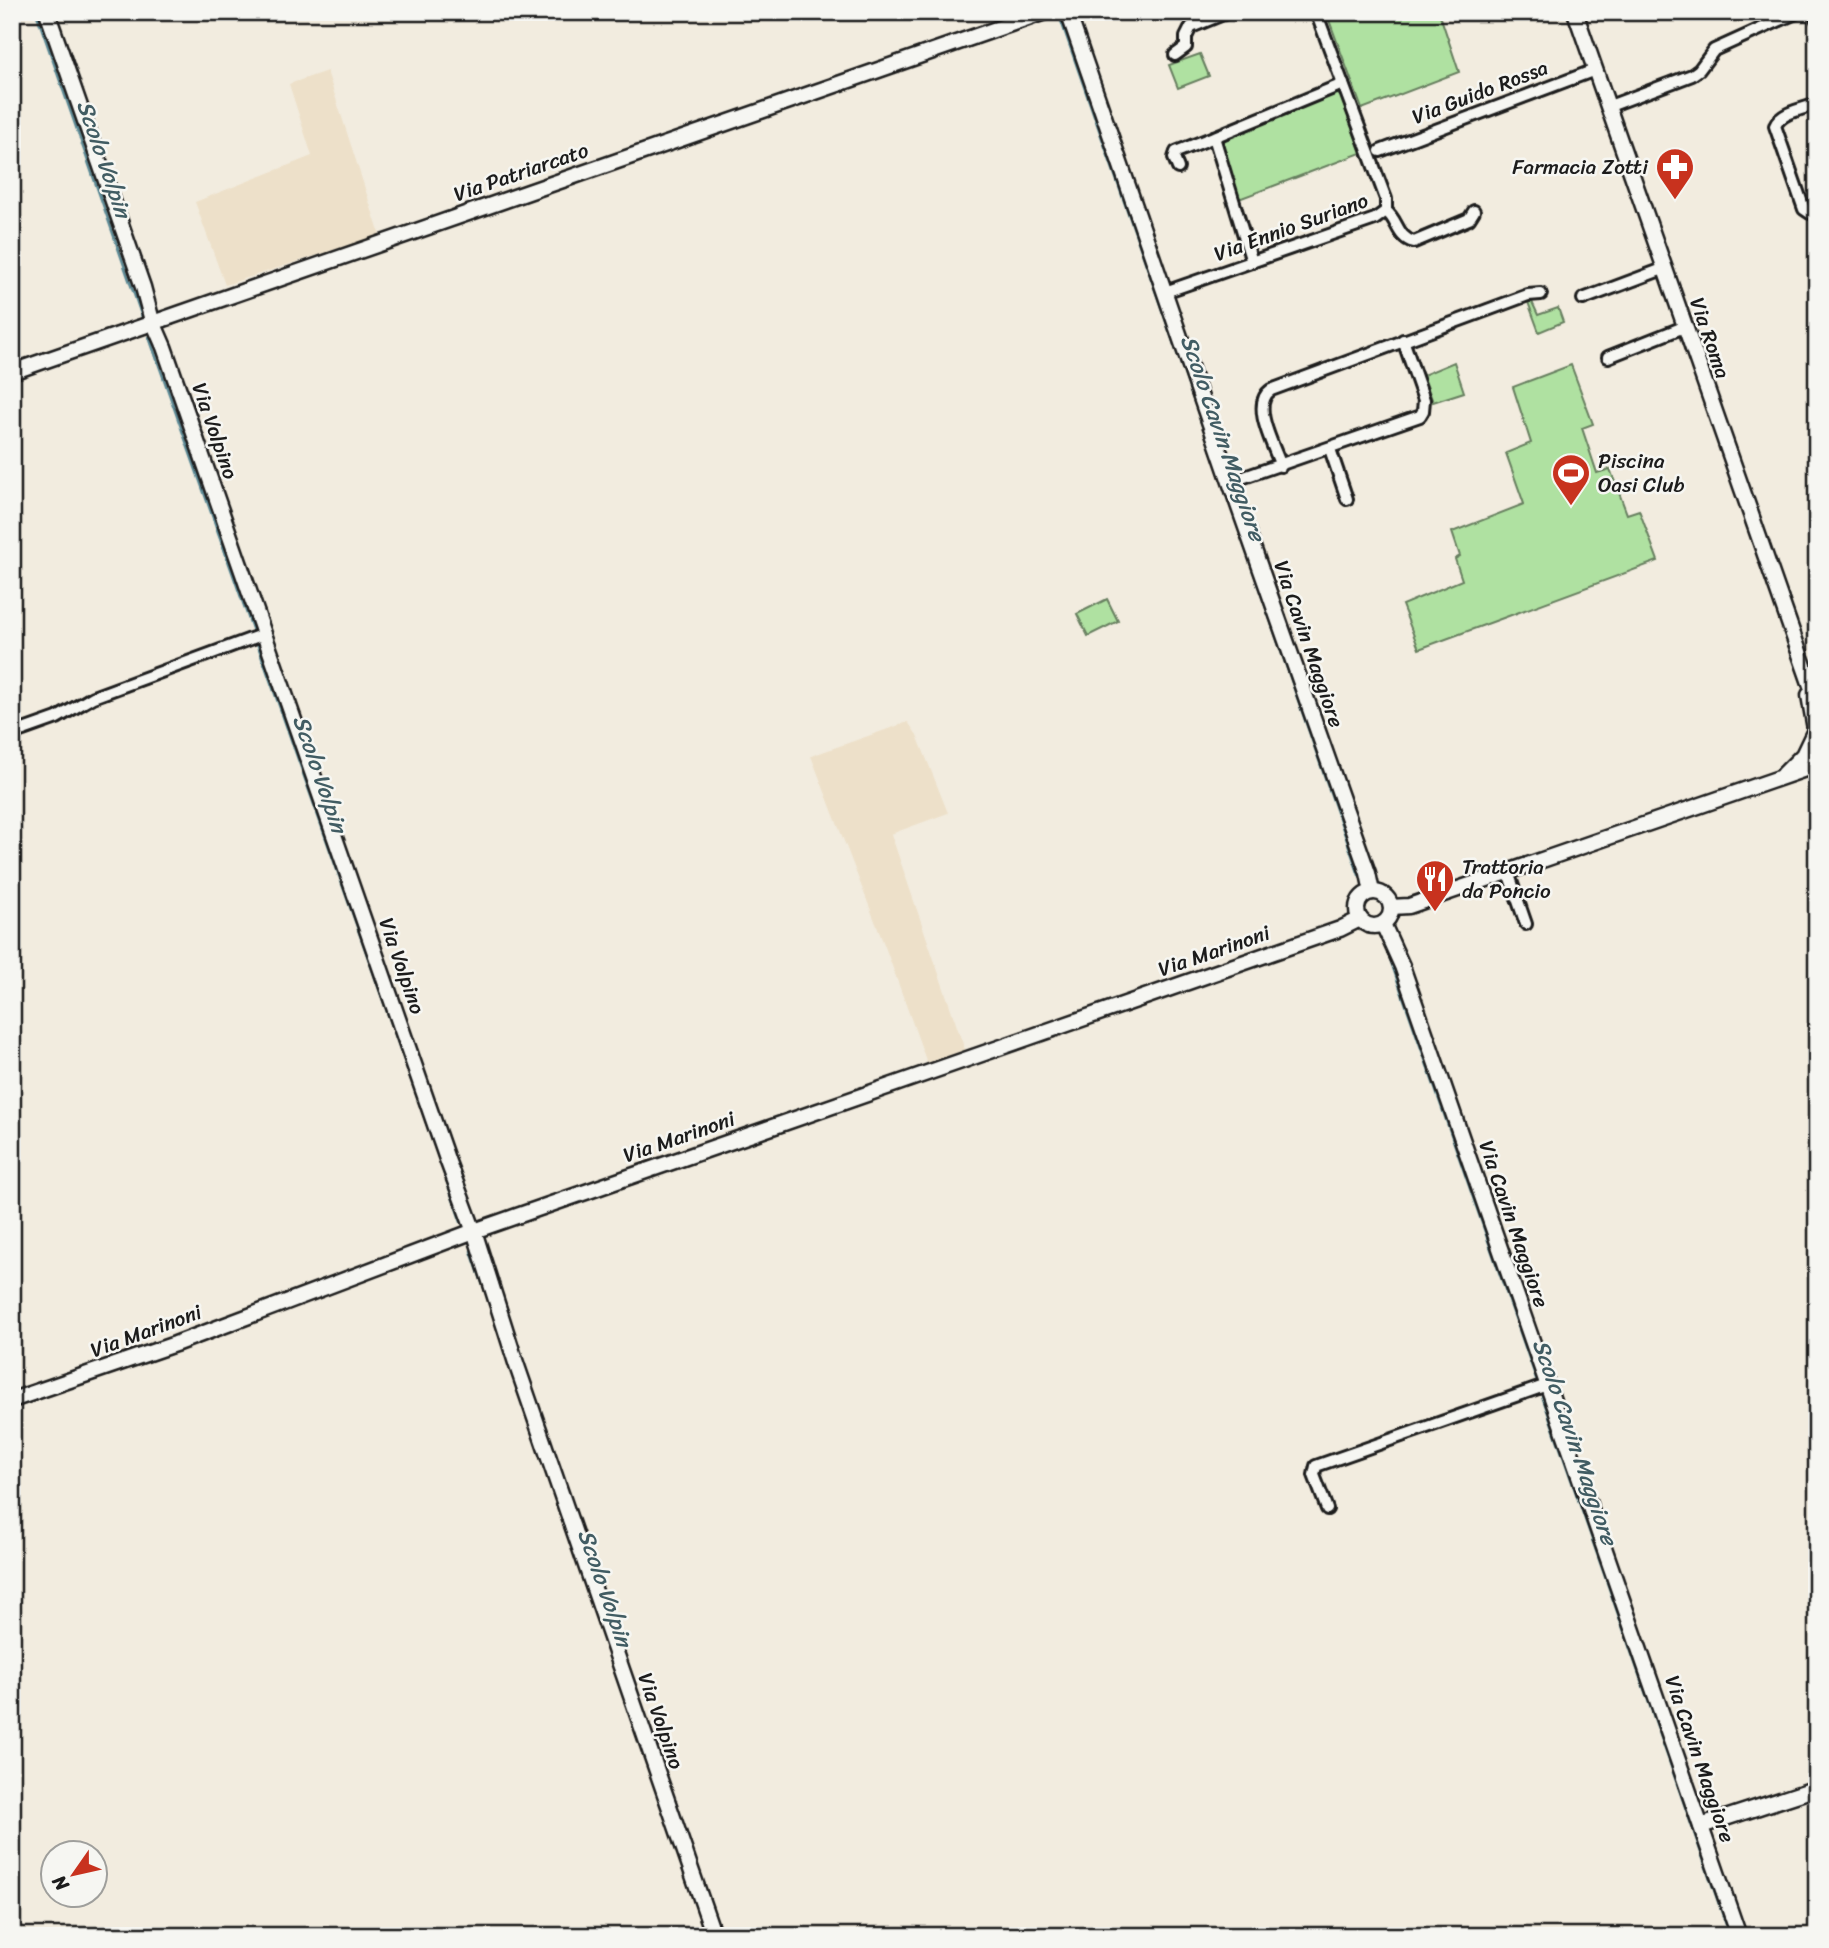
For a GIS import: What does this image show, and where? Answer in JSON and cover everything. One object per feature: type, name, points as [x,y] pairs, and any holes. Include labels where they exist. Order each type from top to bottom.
[{"type":"street","name":"Via Volpino","points":[[47,12],[153,322],[164,347],[258,636],[474,1231],[555,1478],[714,1936]]},
{"type":"street","name":"Via Patriarcato","points":[[12,372],[1045,12]]},
{"type":"street","name":"Via Cavin Maggiore","points":[[1069,12],[1368,873],[1372,892]]},
{"type":"street","points":[[1175,55],[1185,47],[1191,27],[1228,12]]},
{"type":"street","name":"Via Ennio Suriano","points":[[1165,292],[1381,217],[1386,212],[1386,199],[1316,12]]},
{"type":"street","name":"Via Roma","points":[[1575,12],[1806,677]]},
{"type":"street","points":[[1607,107],[1692,75],[1714,50],[1798,12]]},
{"type":"street","points":[[1813,12],[1817,20]]},
{"type":"street","name":"Via Guido Rossa","points":[[1380,150],[1595,70]]},
{"type":"street","points":[[1178,168],[1174,158],[1176,152],[1343,84]]},
{"type":"street","points":[[1817,104],[1784,116],[1775,127],[1804,208],[1817,214]]},
{"type":"street","points":[[1214,137],[1213,142],[1252,262]]},
{"type":"street","points":[[1386,212],[1392,216],[1402,236],[1414,242],[1469,219],[1474,211]]},
{"type":"street","points":[[1583,299],[1663,269]]},
{"type":"street","points":[[1280,466],[1262,414],[1261,402],[1266,393],[1277,386],[1403,340],[1532,294],[1541,294]]},
{"type":"street","points":[[1608,357],[1684,327]]},
{"type":"street","points":[[1230,482],[1410,421],[1423,411],[1424,400],[1403,340]]},
{"type":"street","points":[[1330,449],[1348,499]]},
{"type":"street","points":[[12,734],[57,718],[93,696],[258,636]]},
{"type":"street","points":[[1806,677],[1817,703]]},
{"type":"street","points":[[1780,777],[1803,755],[1816,735],[1806,677]]},
{"type":"street","points":[[1391,908],[1409,906],[1817,765]]},
{"type":"street","points":[[1508,872],[1526,924]]},
{"type":"street","points":[[1372,892],[1383,894],[1391,908],[1389,918],[1383,924],[1371,926],[1360,919],[1357,911],[1364,895],[1372,892]]},
{"type":"street","name":"Via Marinoni","points":[[12,1400],[175,1344],[474,1231],[1340,929],[1360,919]]},
{"type":"street","name":"Via Cavin Maggiore","points":[[1383,924],[1395,947],[1541,1387],[1739,1936]]},
{"type":"street","points":[[1327,1509],[1314,1475],[1316,1466],[1541,1387]]},
{"type":"street","points":[[1701,1826],[1817,1788]]},
{"type":"shaded area","points":[[327,71],[380,235],[225,285],[195,202],[312,156],[289,84]]},
{"type":"shaded area","points":[[908,722],[917,735],[948,813],[891,834],[965,1050],[927,1063],[811,756]]},
{"type":"green space","points":[[1326,12],[1439,12],[1459,72],[1362,109]]},
{"type":"green space","points":[[1200,54],[1209,76],[1178,88],[1169,65]]},
{"type":"green space","points":[[1337,93],[1341,97],[1361,153],[1239,199],[1221,140]]},
{"type":"green space","points":[[1528,302],[1532,302],[1538,315],[1558,308],[1563,322],[1539,332]]},
{"type":"green space","points":[[1454,362],[1464,392],[1433,402],[1423,375]]},
{"type":"green space","name":"Piscina Oasi Club","points":[[1571,365],[1593,424],[1582,428],[1597,473],[1610,469],[1627,514],[1639,510],[1658,561],[1419,649],[1402,605],[1462,580],[1455,559],[1460,556],[1452,532],[1524,504],[1506,453],[1531,443],[1513,387]]},
{"type":"green space","points":[[1107,599],[1118,621],[1088,636],[1077,614]]},
{"type":"waterway","name":"Scolo Volpin","points":[[36,12],[142,317]]},
{"type":"waterway","name":"Scolo Cavin Maggiore","points":[[1058,12],[1359,875]]},
{"type":"waterway","name":"Scolo Volpin","points":[[149,337],[254,634]]},
{"type":"waterway","name":"Scolo Volpin","points":[[256,640],[461,1222]]},
{"type":"waterway","name":"Scolo Cavin Maggiore","points":[[1390,959],[1538,1384]]},
{"type":"waterway","name":"Scolo Volpin","points":[[471,1251],[492,1311]]},
{"type":"waterway","name":"Scolo Cavin Maggiore","points":[[1540,1390],[1730,1936]]},
{"type":"place","name":"Farmacia Zotti","points":[[1675,201]]},
{"type":"place","name":"Piscina Oasi Club","points":[[1571,507]]},
{"type":"place","name":"Trattoria da Poncio","points":[[1435,913]]}]
